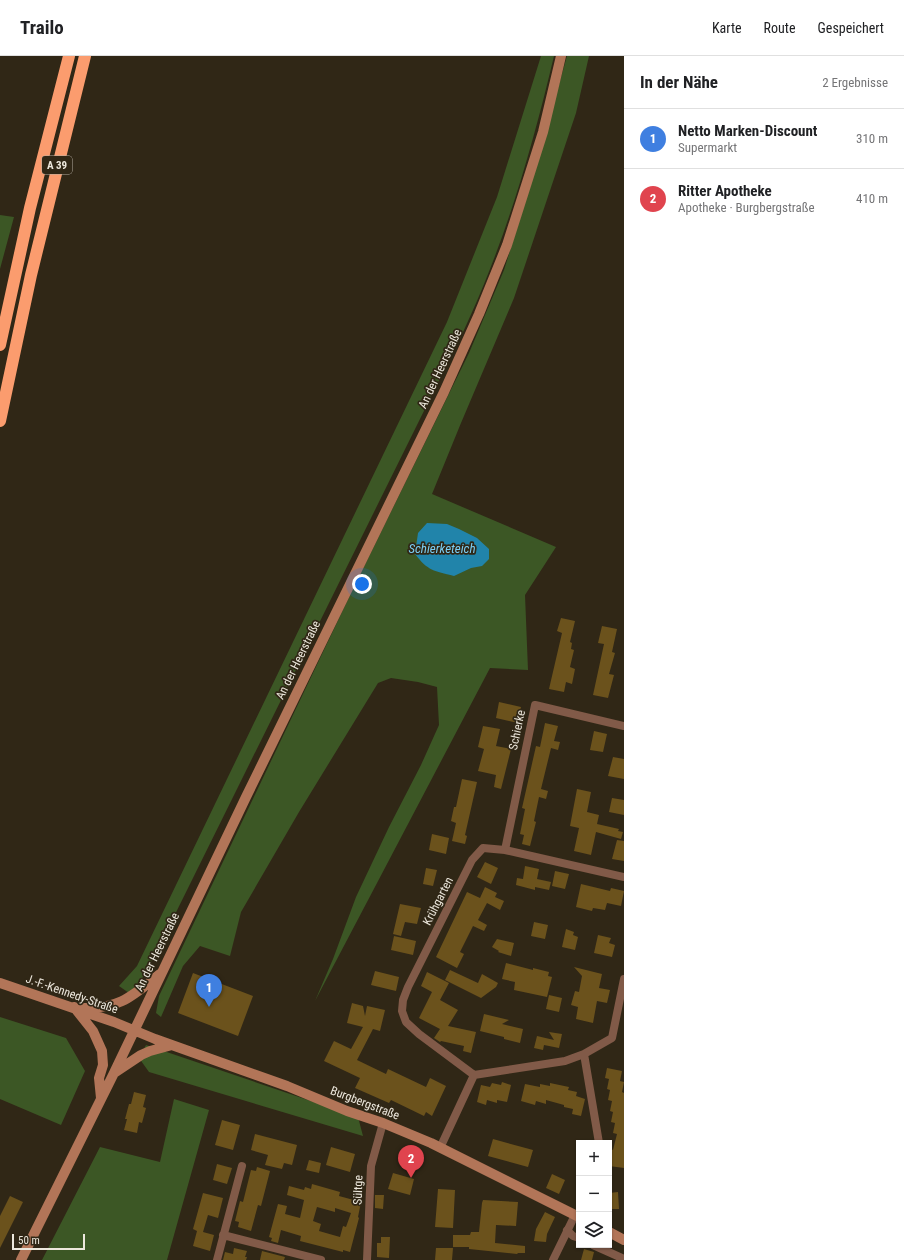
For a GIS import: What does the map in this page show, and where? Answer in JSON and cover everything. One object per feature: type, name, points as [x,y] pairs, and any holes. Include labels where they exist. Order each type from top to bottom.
[{"type":"highway","name":"A 39","points":[[0,345],[30,208],[69,56]]},
{"type":"highway","name":"A 39","points":[[0,421],[32,268],[86,56]]},
{"type":"street","name":"An der Heerstraße","points":[[21,1260],[113,1074],[444,392],[479,314],[507,246],[543,132],[561,56]]},
{"type":"street","name":"Schierke","points":[[505,850],[535,705],[624,726]]},
{"type":"street","name":"Krühgarten","points":[[474,1075],[419,1034],[406,1022],[402,1011],[403,1000],[408,986],[472,860],[483,848],[505,850],[624,877]]},
{"type":"street","points":[[74,1007],[99,1008],[120,1003],[129,998],[161,973]]},
{"type":"street","points":[[440,1148],[474,1075],[565,1061],[584,1054],[612,1038],[624,979]]},
{"type":"street","name":"J.-F.-Kennedy-Straße","points":[[0,983],[74,1007],[134,1030]]},
{"type":"street","points":[[74,1007],[93,1031],[102,1051],[103,1065],[99,1078],[101,1098]]},
{"type":"street","name":"Burgbergstraße","points":[[134,1030],[384,1123],[440,1148],[576,1216]]},
{"type":"street","points":[[113,1074],[140,1055],[150,1050],[172,1045]]},
{"type":"street","points":[[584,1054],[598,1140]]},
{"type":"street","name":"Sültge","points":[[367,1260],[371,1166],[384,1123]]},
{"type":"street","points":[[217,1260],[242,1166]]},
{"type":"street","points":[[553,1260],[567,1230],[576,1217]]},
{"type":"street","points":[[567,1230],[576,1237]]},
{"type":"street","points":[[612,1234],[624,1240]]},
{"type":"street","points":[[224,1235],[292,1256],[321,1260]]},
{"type":"street","points":[[600,1248],[624,1259]]},
{"type":"green space","points":[[541,56],[554,56],[526,164],[500,243],[464,330],[147,971],[129,993],[119,986],[137,966],[447,322],[497,197]]},
{"type":"green space","points":[[567,56],[589,56],[576,113],[514,298],[432,494],[556,547],[525,595],[528,670],[490,668],[315,1001],[333,959],[356,897],[439,725],[437,687],[418,682],[391,678],[378,683],[299,812],[241,912],[230,956],[200,946],[183,966],[161,1017],[156,1013],[159,996],[353,589],[469,353],[504,270],[533,177]]},
{"type":"green space","points":[[0,215],[14,217],[0,269]]},
{"type":"green space","points":[[0,1017],[66,1038],[85,1071],[61,1125],[0,1099]]},
{"type":"green space","points":[[146,1045],[358,1117],[363,1136],[149,1072],[139,1058]]},
{"type":"green space","points":[[174,1099],[209,1110],[167,1260],[42,1260],[100,1147],[160,1162]]},
{"type":"water","name":"Schierketeich","points":[[427,523],[447,524],[477,538],[489,549],[489,559],[482,566],[471,568],[454,576],[432,570],[415,554],[418,533]]},
{"type":"building","points":[[561,618],[575,621],[570,642],[572,643],[571,649],[574,650],[570,667],[575,669],[572,684],[566,682],[564,692],[549,689],[562,633],[557,631]]},
{"type":"building","points":[[602,626],[617,629],[612,652],[615,653],[609,674],[614,675],[608,698],[593,695],[604,644],[598,643]]},
{"type":"building","points":[[499,702],[521,707],[518,723],[496,718]]},
{"type":"building","points":[[545,723],[558,726],[554,741],[560,742],[558,750],[551,748],[541,789],[548,791],[546,799],[539,797],[534,821],[536,822],[530,846],[522,844],[524,835],[520,834],[525,809],[522,808],[536,746],[540,747]]},
{"type":"building","points":[[483,726],[500,729],[496,746],[511,749],[501,789],[494,787],[496,775],[478,771],[484,749],[478,747]]},
{"type":"building","points":[[594,731],[607,734],[603,752],[590,750]]},
{"type":"building","points":[[613,757],[624,759],[624,779],[608,776]]},
{"type":"building","points":[[462,779],[477,782],[465,835],[467,836],[465,844],[452,841],[456,823],[451,821],[454,807],[456,807]]},
{"type":"building","points":[[577,789],[591,792],[587,812],[599,815],[597,824],[619,829],[618,831],[623,832],[621,839],[596,832],[591,855],[574,851],[579,828],[570,826]]},
{"type":"building","points":[[612,798],[624,800],[624,815],[609,812]]},
{"type":"building","points":[[432,834],[449,838],[446,854],[429,850]]},
{"type":"building","points":[[617,840],[624,841],[624,861],[612,859]]},
{"type":"building","points":[[485,862],[498,868],[491,884],[477,877]]},
{"type":"building","points":[[525,866],[539,869],[537,879],[551,882],[549,890],[535,887],[535,890],[516,885],[517,878],[523,879]]},
{"type":"building","points":[[426,868],[437,870],[433,886],[423,884]]},
{"type":"building","points":[[555,871],[569,874],[565,889],[552,886]]},
{"type":"building","points":[[581,884],[610,891],[611,888],[624,891],[621,906],[607,903],[605,910],[593,908],[592,911],[576,907]]},
{"type":"building","points":[[485,887],[497,893],[495,897],[504,901],[500,910],[487,903],[478,920],[487,925],[484,931],[473,926],[460,952],[464,954],[457,968],[436,957],[467,892],[480,898]]},
{"type":"building","points":[[400,904],[421,908],[417,924],[405,922],[401,936],[393,934]]},
{"type":"building","points":[[534,922],[548,925],[545,939],[531,936]]},
{"type":"building","points":[[566,929],[574,932],[573,935],[578,937],[575,950],[562,947]]},
{"type":"building","points":[[598,935],[611,938],[609,943],[615,945],[612,957],[594,953]]},
{"type":"building","points":[[394,936],[416,941],[413,955],[391,950]]},
{"type":"building","points":[[497,939],[514,943],[511,956],[498,952],[499,951],[492,947]]},
{"type":"building","points":[[506,963],[533,970],[533,968],[549,972],[548,976],[552,977],[547,997],[514,990],[515,982],[502,979]]},
{"type":"building","points":[[574,967],[602,974],[599,988],[610,990],[607,1003],[597,1001],[593,1023],[576,1019],[578,1007],[571,1005],[575,991],[579,992],[582,976]]},
{"type":"building","points":[[450,970],[478,983],[482,974],[498,983],[496,987],[481,998],[445,980]]},
{"type":"building","points":[[375,971],[399,977],[396,991],[371,985]]},
{"type":"building","points":[[427,972],[449,983],[440,1000],[458,1010],[448,1026],[476,1032],[471,1053],[463,1051],[464,1046],[440,1042],[434,1038],[440,1029],[419,1018],[432,992],[421,986]]},
{"type":"building","points":[[193,973],[253,996],[238,1036],[178,1013]]},
{"type":"building","points":[[549,995],[562,998],[559,1012],[546,1009]]},
{"type":"building","points":[[352,1003],[363,1006],[365,1016],[367,1006],[385,1010],[380,1031],[373,1029],[357,1060],[386,1074],[388,1069],[426,1087],[430,1078],[446,1086],[432,1116],[426,1112],[424,1116],[391,1100],[389,1103],[355,1088],[360,1078],[324,1061],[334,1041],[351,1049],[363,1027],[347,1023]]},
{"type":"building","points":[[484,1014],[509,1020],[502,1024],[523,1029],[520,1043],[480,1031]]},
{"type":"building","points":[[549,1032],[562,1034],[559,1048],[544,1045],[543,1050],[534,1048],[537,1036],[554,1040]]},
{"type":"building","points":[[607,1068],[622,1071],[620,1081],[624,1082],[622,1092],[624,1093],[624,1168],[612,1166],[612,1150],[617,1134],[613,1133],[615,1123],[611,1122],[613,1112],[610,1111],[612,1101],[608,1100],[610,1090],[607,1089],[609,1079],[605,1078]]},
{"type":"building","points":[[502,1082],[511,1085],[507,1102],[497,1100],[497,1103],[487,1100],[486,1105],[477,1102],[481,1085],[490,1087],[492,1083],[501,1085]]},
{"type":"building","points":[[550,1083],[569,1087],[568,1090],[577,1092],[576,1096],[585,1099],[581,1116],[572,1114],[573,1109],[546,1100],[546,1104],[536,1101],[535,1105],[521,1101],[525,1084],[540,1087],[540,1084],[550,1086]]},
{"type":"building","points":[[134,1092],[146,1095],[143,1107],[146,1108],[142,1123],[139,1122],[137,1133],[124,1130],[127,1119],[125,1119]]},
{"type":"building","points":[[222,1120],[240,1125],[233,1150],[215,1145]]},
{"type":"building","points":[[255,1134],[297,1145],[292,1165],[284,1163],[282,1169],[265,1165],[268,1155],[251,1150]]},
{"type":"building","points":[[493,1139],[533,1150],[528,1167],[488,1156]]},
{"type":"building","points":[[331,1147],[355,1154],[350,1172],[326,1165]]},
{"type":"building","points":[[309,1160],[321,1163],[319,1173],[306,1170]]},
{"type":"building","points":[[217,1164],[232,1168],[227,1184],[213,1180]]},
{"type":"building","points":[[257,1167],[270,1171],[261,1206],[258,1205],[251,1231],[238,1227],[239,1222],[235,1221],[240,1201],[243,1202],[251,1170],[256,1171]]},
{"type":"building","points":[[393,1173],[414,1179],[410,1195],[388,1189]]},
{"type":"building","points":[[552,1174],[565,1180],[559,1194],[546,1188]]},
{"type":"building","points":[[312,1184],[340,1192],[339,1196],[361,1202],[359,1218],[350,1252],[343,1250],[343,1252],[300,1241],[301,1236],[281,1230],[278,1243],[271,1241],[272,1238],[269,1237],[278,1204],[287,1206],[285,1214],[300,1218],[304,1200],[287,1195],[289,1186],[304,1190],[305,1187],[311,1189]],"holes":[[[317,1207],[335,1212],[335,1208],[351,1213],[346,1227],[343,1226],[340,1237],[319,1231],[321,1224],[313,1221]]]},
{"type":"building","points":[[438,1189],[455,1190],[453,1228],[435,1227]]},
{"type":"building","points":[[618,1192],[619,1209],[612,1209],[612,1193]]},
{"type":"building","points":[[203,1193],[223,1198],[218,1218],[208,1215],[203,1232],[214,1235],[210,1251],[193,1246],[197,1231],[193,1229]]},
{"type":"building","points":[[375,1195],[384,1195],[383,1209],[375,1208]]},
{"type":"building","points":[[10,1196],[23,1202],[0,1248],[0,1216]]},
{"type":"building","points":[[483,1200],[518,1202],[516,1226],[496,1225],[495,1243],[525,1246],[525,1253],[517,1254],[469,1249],[469,1247],[453,1247],[453,1235],[470,1235],[471,1232],[479,1232]]},
{"type":"building","points":[[545,1212],[555,1217],[547,1234],[546,1242],[534,1241],[536,1229]]},
{"type":"building","points":[[381,1237],[390,1237],[389,1258],[377,1257],[377,1243],[381,1243]]},
{"type":"building","points":[[234,1248],[247,1251],[245,1257],[247,1257],[246,1260],[223,1260],[225,1252],[233,1254]]},
{"type":"building","points":[[436,1248],[453,1248],[452,1260],[435,1260]]},
{"type":"building","points":[[584,1249],[594,1252],[592,1260],[581,1260]]},
{"type":"building","points":[[262,1251],[285,1257],[284,1260],[260,1260]]},
{"type":"place","name":"Netto Marken-Discount","points":[[209,1007]]},
{"type":"place","name":"Ritter Apotheke","points":[[411,1178]]}]
